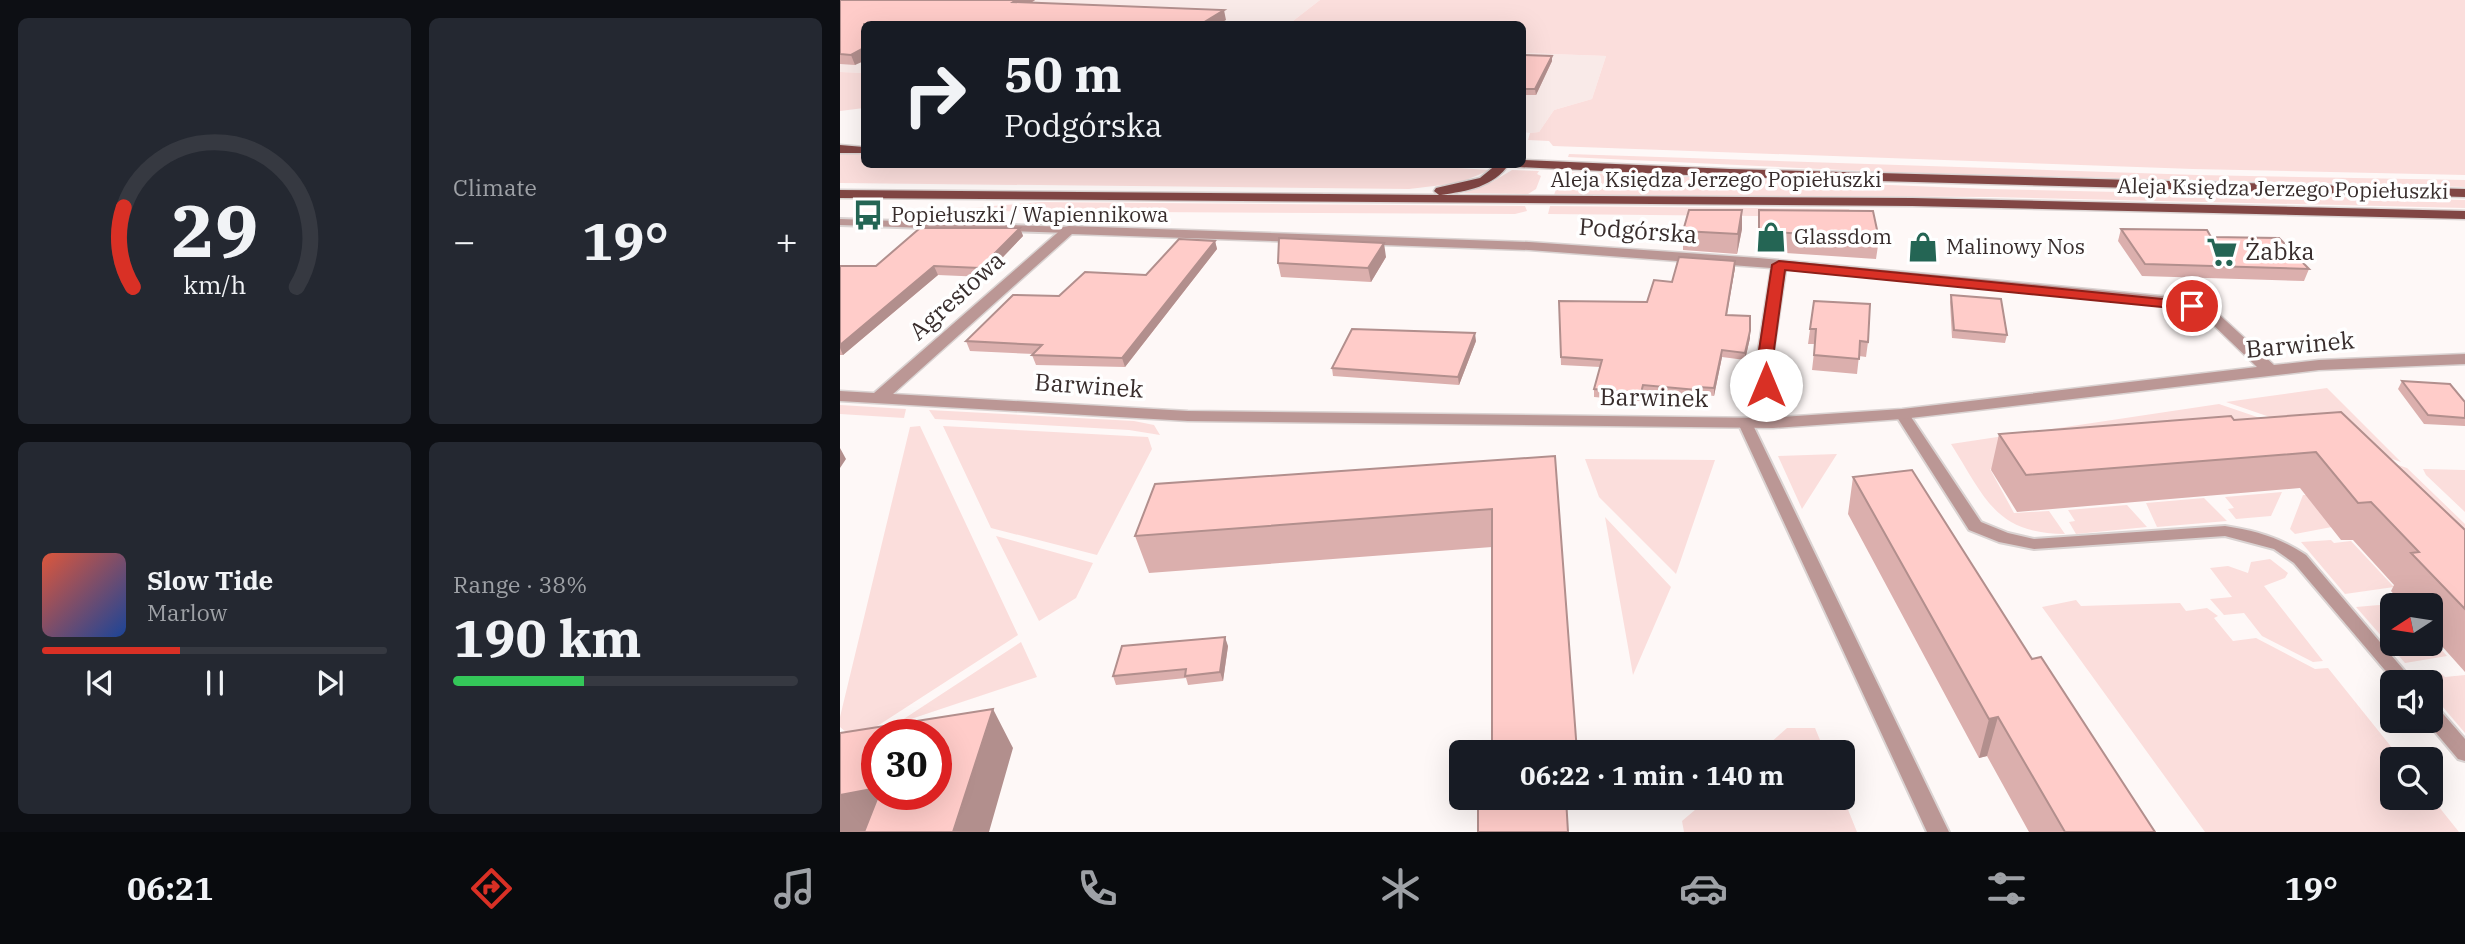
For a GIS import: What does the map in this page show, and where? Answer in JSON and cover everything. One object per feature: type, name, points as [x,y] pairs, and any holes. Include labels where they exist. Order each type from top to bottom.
[{"type":"main road","points":[[840,137],[861,138]]},
{"type":"main road","points":[[840,149],[861,150]]},
{"type":"main road","name":"Aleja Księdza Jerzego Popiełuszki","points":[[1526,164],[1744,174],[2465,193]]},
{"type":"main road","points":[[1398,198],[1479,182],[1496,174],[1500,168]]},
{"type":"main road","name":"Aleja Księdza Jerzego Popiełuszki","points":[[840,194],[1912,202],[2465,215]]},
{"type":"street","name":"Podgórska","points":[[1069,230],[1466,242],[1779,265],[2182,303],[2202,309],[2217,319],[2270,371]]},
{"type":"street","name":"Agrestowa","points":[[878,398],[993,293],[1069,230]]},
{"type":"street","points":[[1773,423],[1765,357],[1779,265]]},
{"type":"street","name":"Barwinek","points":[[840,396],[1188,416],[1773,423],[1902,414],[2319,365],[2465,359]]},
{"type":"lane","points":[[840,222],[1069,230]]},
{"type":"lane","points":[[1902,414],[1975,526],[2005,538],[2034,544],[2203,531],[2252,536],[2280,545],[2300,559],[2395,670]]},
{"type":"lane","points":[[1745,423],[1938,832]]},
{"type":"lane","points":[[2443,727],[2465,753]]},
{"type":"shaded area","points":[[840,0],[1320,0],[1293,21],[861,21],[861,73],[840,72]]},
{"type":"shaded area","points":[[1320,0],[2465,0],[2465,175],[2193,169],[1553,146],[1549,141],[1528,140],[1530,133],[1539,132],[1554,110],[1592,99],[1606,56],[1526,53],[1526,21],[1293,21]]},
{"type":"shaded area","points":[[1526,53],[1606,56],[1592,99],[1554,110],[1539,132],[1526,132]]},
{"type":"shaded area","points":[[840,72],[861,73],[861,108],[840,111]]},
{"type":"shaded area","points":[[840,152],[861,153],[861,168],[1490,170],[1459,183],[1409,189],[840,183]]},
{"type":"shaded area","points":[[1569,154],[2198,175],[2465,180],[2465,187],[1885,172],[1568,157]]},
{"type":"shaded area","points":[[1512,170],[1539,171],[1537,174],[1541,176],[1536,189],[1528,194],[1463,193],[1492,182]]},
{"type":"shaded area","points":[[1562,172],[1988,189],[2465,200],[2465,208],[1991,197],[1554,195]]},
{"type":"shaded area","points":[[1041,202],[1525,206],[1527,211],[1515,214],[964,211],[968,208]]},
{"type":"shaded area","points":[[1550,206],[1849,209],[1852,217],[1548,214]]},
{"type":"shaded area","points":[[2327,388],[2401,462],[2226,402]]},
{"type":"shaded area","points":[[2219,404],[2407,468],[2465,524],[2465,587],[2326,446],[1990,469],[2014,513],[2049,511],[2065,534],[2022,527],[1994,509],[1951,444]]},
{"type":"shaded area","points":[[840,405],[906,409],[904,418],[840,414]]},
{"type":"shaded area","points":[[929,410],[1134,421],[1154,425],[1160,435],[1129,430],[935,419]]},
{"type":"shaded area","points":[[920,426],[1018,635],[888,719],[861,719],[861,734],[852,737],[840,727],[840,717],[910,427]]},
{"type":"shaded area","points":[[943,426],[1148,437],[1152,449],[1097,555],[991,528]]},
{"type":"shaded area","points":[[1837,454],[1802,509],[1778,456]]},
{"type":"shaded area","points":[[1585,459],[1715,460],[1676,574],[1599,497]]},
{"type":"shaded area","points":[[2423,469],[2465,470],[2465,512],[2426,475]]},
{"type":"shaded area","points":[[2282,492],[2271,516],[2236,519],[2228,509],[2234,508],[2225,497]]},
{"type":"shaded area","points":[[2303,495],[2309,495],[2337,526],[2295,534],[2290,529]]},
{"type":"shaded area","points":[[2204,498],[2227,521],[2157,527],[2146,503]]},
{"type":"shaded area","points":[[2127,505],[2147,527],[2076,534],[2069,522],[2075,521],[2068,510]]},
{"type":"shaded area","points":[[1605,517],[1671,587],[1633,675]]},
{"type":"shaded area","points":[[996,536],[1093,563],[1076,598],[1039,621]]},
{"type":"shaded area","points":[[2331,540],[2334,543],[2351,541],[2394,587],[2345,594],[2301,542]]},
{"type":"shaded area","points":[[2270,559],[2288,573],[2285,578],[2264,586],[2323,661],[2313,662],[2262,636],[2244,613],[2224,615],[2210,599],[2232,597],[2210,568],[2228,566],[2248,573],[2251,562]]},
{"type":"shaded area","points":[[2076,600],[2081,606],[2180,603],[2186,611],[2207,608],[2218,616],[2214,618],[2233,641],[2256,638],[2315,669],[2328,668],[2391,747],[2380,747],[2380,810],[2441,810],[2459,832],[2205,832],[2042,607]]},
{"type":"shaded area","points":[[2380,605],[2380,634],[2356,607]]},
{"type":"shaded area","points":[[1021,642],[1037,677],[911,719],[904,719]]},
{"type":"shaded area","points":[[2443,652],[2447,656],[2405,663],[2399,656],[2443,656]]},
{"type":"shaded area","points":[[2443,675],[2465,675],[2465,733],[2443,707]]},
{"type":"shaded area","points":[[1787,728],[1815,728],[1820,740],[1774,740]]},
{"type":"shaded area","points":[[1695,810],[1848,810],[1857,832],[1684,832],[1682,821]]},
{"type":"building","points":[[840,0],[1016,0],[1013,2],[1224,10],[1206,21],[861,21],[861,50],[851,55],[840,54]]},
{"type":"building","points":[[1526,55],[1552,56],[1535,89],[1526,89]]},
{"type":"building","points":[[1689,210],[1742,210],[1738,234],[1683,231]]},
{"type":"building","points":[[1759,210],[1873,211],[1879,239],[1759,231]]},
{"type":"building","points":[[920,228],[1020,228],[980,268],[934,266],[840,345],[840,266],[876,266]]},
{"type":"building","points":[[2121,229],[2207,230],[2211,237],[2279,238],[2309,269],[2145,264]]},
{"type":"building","points":[[1279,238],[1384,243],[1368,268],[1278,263]]},
{"type":"building","points":[[1179,239],[1215,241],[1122,358],[1032,355],[1042,345],[966,341],[1013,295],[1059,296],[1085,272],[1146,275]]},
{"type":"building","points":[[1679,257],[1735,261],[1726,315],[1750,316],[1745,353],[1722,350],[1714,388],[1698,387],[1697,390],[1643,385],[1641,393],[1594,389],[1602,360],[1561,357],[1559,301],[1647,302],[1654,280],[1672,282]]},
{"type":"building","points":[[1951,295],[2001,299],[2007,335],[1954,330]]},
{"type":"building","points":[[1814,301],[1870,304],[1868,342],[1860,341],[1859,359],[1814,355],[1816,329],[1810,329]]},
{"type":"building","points":[[1352,329],[1475,333],[1458,377],[1332,368]]},
{"type":"building","points":[[2402,381],[2450,384],[2465,402],[2465,418],[2428,415]]},
{"type":"building","points":[[2341,412],[2465,530],[2465,609],[2411,553],[2419,552],[2371,502],[2358,503],[2316,452],[2026,475],[1999,434],[2231,416],[2234,420]]},
{"type":"building","points":[[1555,456],[1576,740],[1492,740],[1492,509],[1135,536],[1155,484]]},
{"type":"building","points":[[1912,470],[2032,659],[2041,657],[2155,832],[2065,832],[1998,717],[1989,719],[1853,477]]},
{"type":"building","points":[[1225,637],[1220,672],[1185,676],[1186,669],[1113,676],[1122,646]]},
{"type":"building","points":[[993,709],[953,832],[864,832],[873,810],[952,810],[952,719],[929,719]]},
{"type":"building","points":[[861,730],[861,791],[840,795],[840,733]]},
{"type":"building","points":[[1478,810],[1567,810],[1568,832],[1478,832]]},
{"type":"place","name":"Popiełuszki / Wapiennikowa","points":[[868,215]]},
{"type":"place","name":"Glassdom","points":[[1771,237]]},
{"type":"place","name":"Malinowy Nos","points":[[1923,247]]},
{"type":"place","name":"Żabka","points":[[2222,252]]},
{"type":"route","points":[[1766,385],[1765,357],[1779,265],[2192,306]]}]
